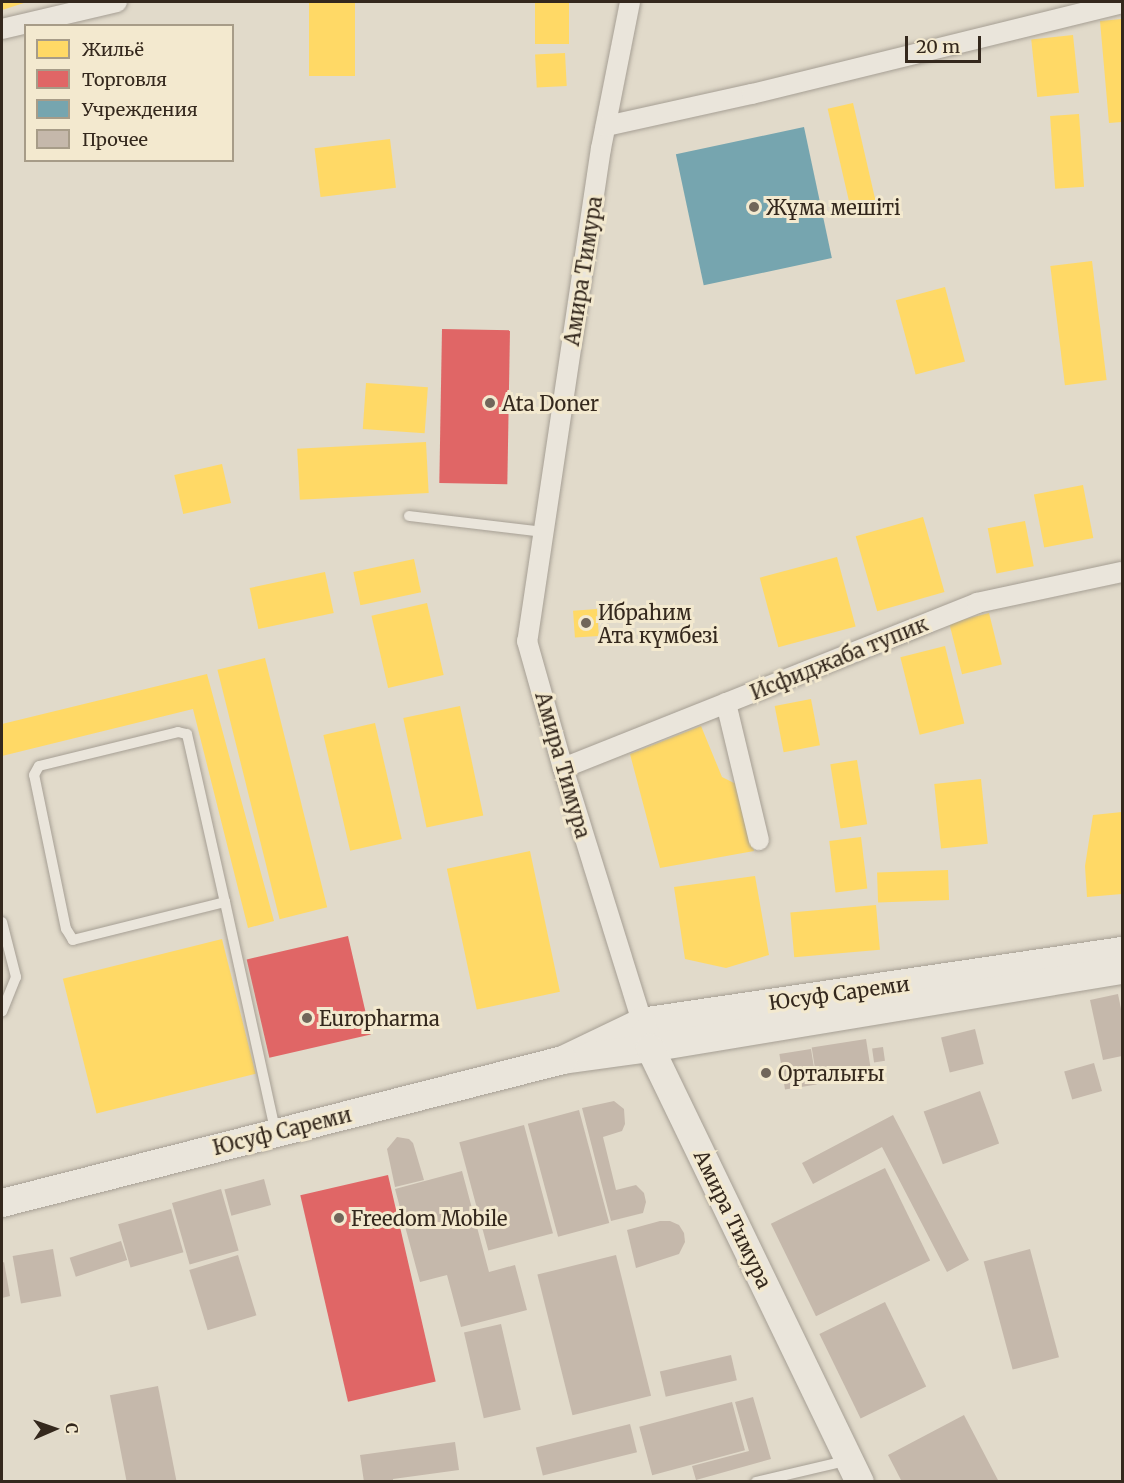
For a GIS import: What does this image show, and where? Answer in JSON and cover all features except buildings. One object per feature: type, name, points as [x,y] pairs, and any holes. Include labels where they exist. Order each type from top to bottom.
[{"type":"main road","name":"Юсуф Сареми","points":[[2,1203],[563,1060],[646,1035],[1122,951]]},
{"type":"main road","name":"Юсуф Сареми","points":[[646,1035],[1122,970]]},
{"type":"main road","name":"Амира Тимура","points":[[646,1035],[854,1471]]},
{"type":"street","points":[[27,24],[117,2]]},
{"type":"street","name":"Амира Тимура","points":[[630,2],[606,126],[527,641],[563,768],[646,1035]]},
{"type":"street","points":[[606,126],[752,94],[1122,3]]},
{"type":"street","points":[[2,30],[24,25]]},
{"type":"street","name":"Исфиджаба тупик","points":[[563,768],[977,603],[1122,572]]},
{"type":"street","points":[[726,703],[759,840]]},
{"type":"lane","points":[[409,516],[543,532]]},
{"type":"lane","points":[[225,902],[73,940],[66,929],[34,775],[39,766],[178,732],[187,734],[225,902],[276,1133]]},
{"type":"lane","points":[[2,922],[16,976],[2,1011]]},
{"type":"lane","points":[[756,1482],[854,1471]]},
{"type":"place","name":"Жұма мешіті","points":[[754,207]]},
{"type":"place","name":"Ata Doner","points":[[490,403]]},
{"type":"place","name":"Ибраhим Ата күмбезі","points":[[586,623]]},
{"type":"place","name":"Europharma","points":[[307,1018]]},
{"type":"place","name":"Орталығы","points":[[766,1073]]},
{"type":"place","name":"Freedom Mobile","points":[[339,1218]]}]
